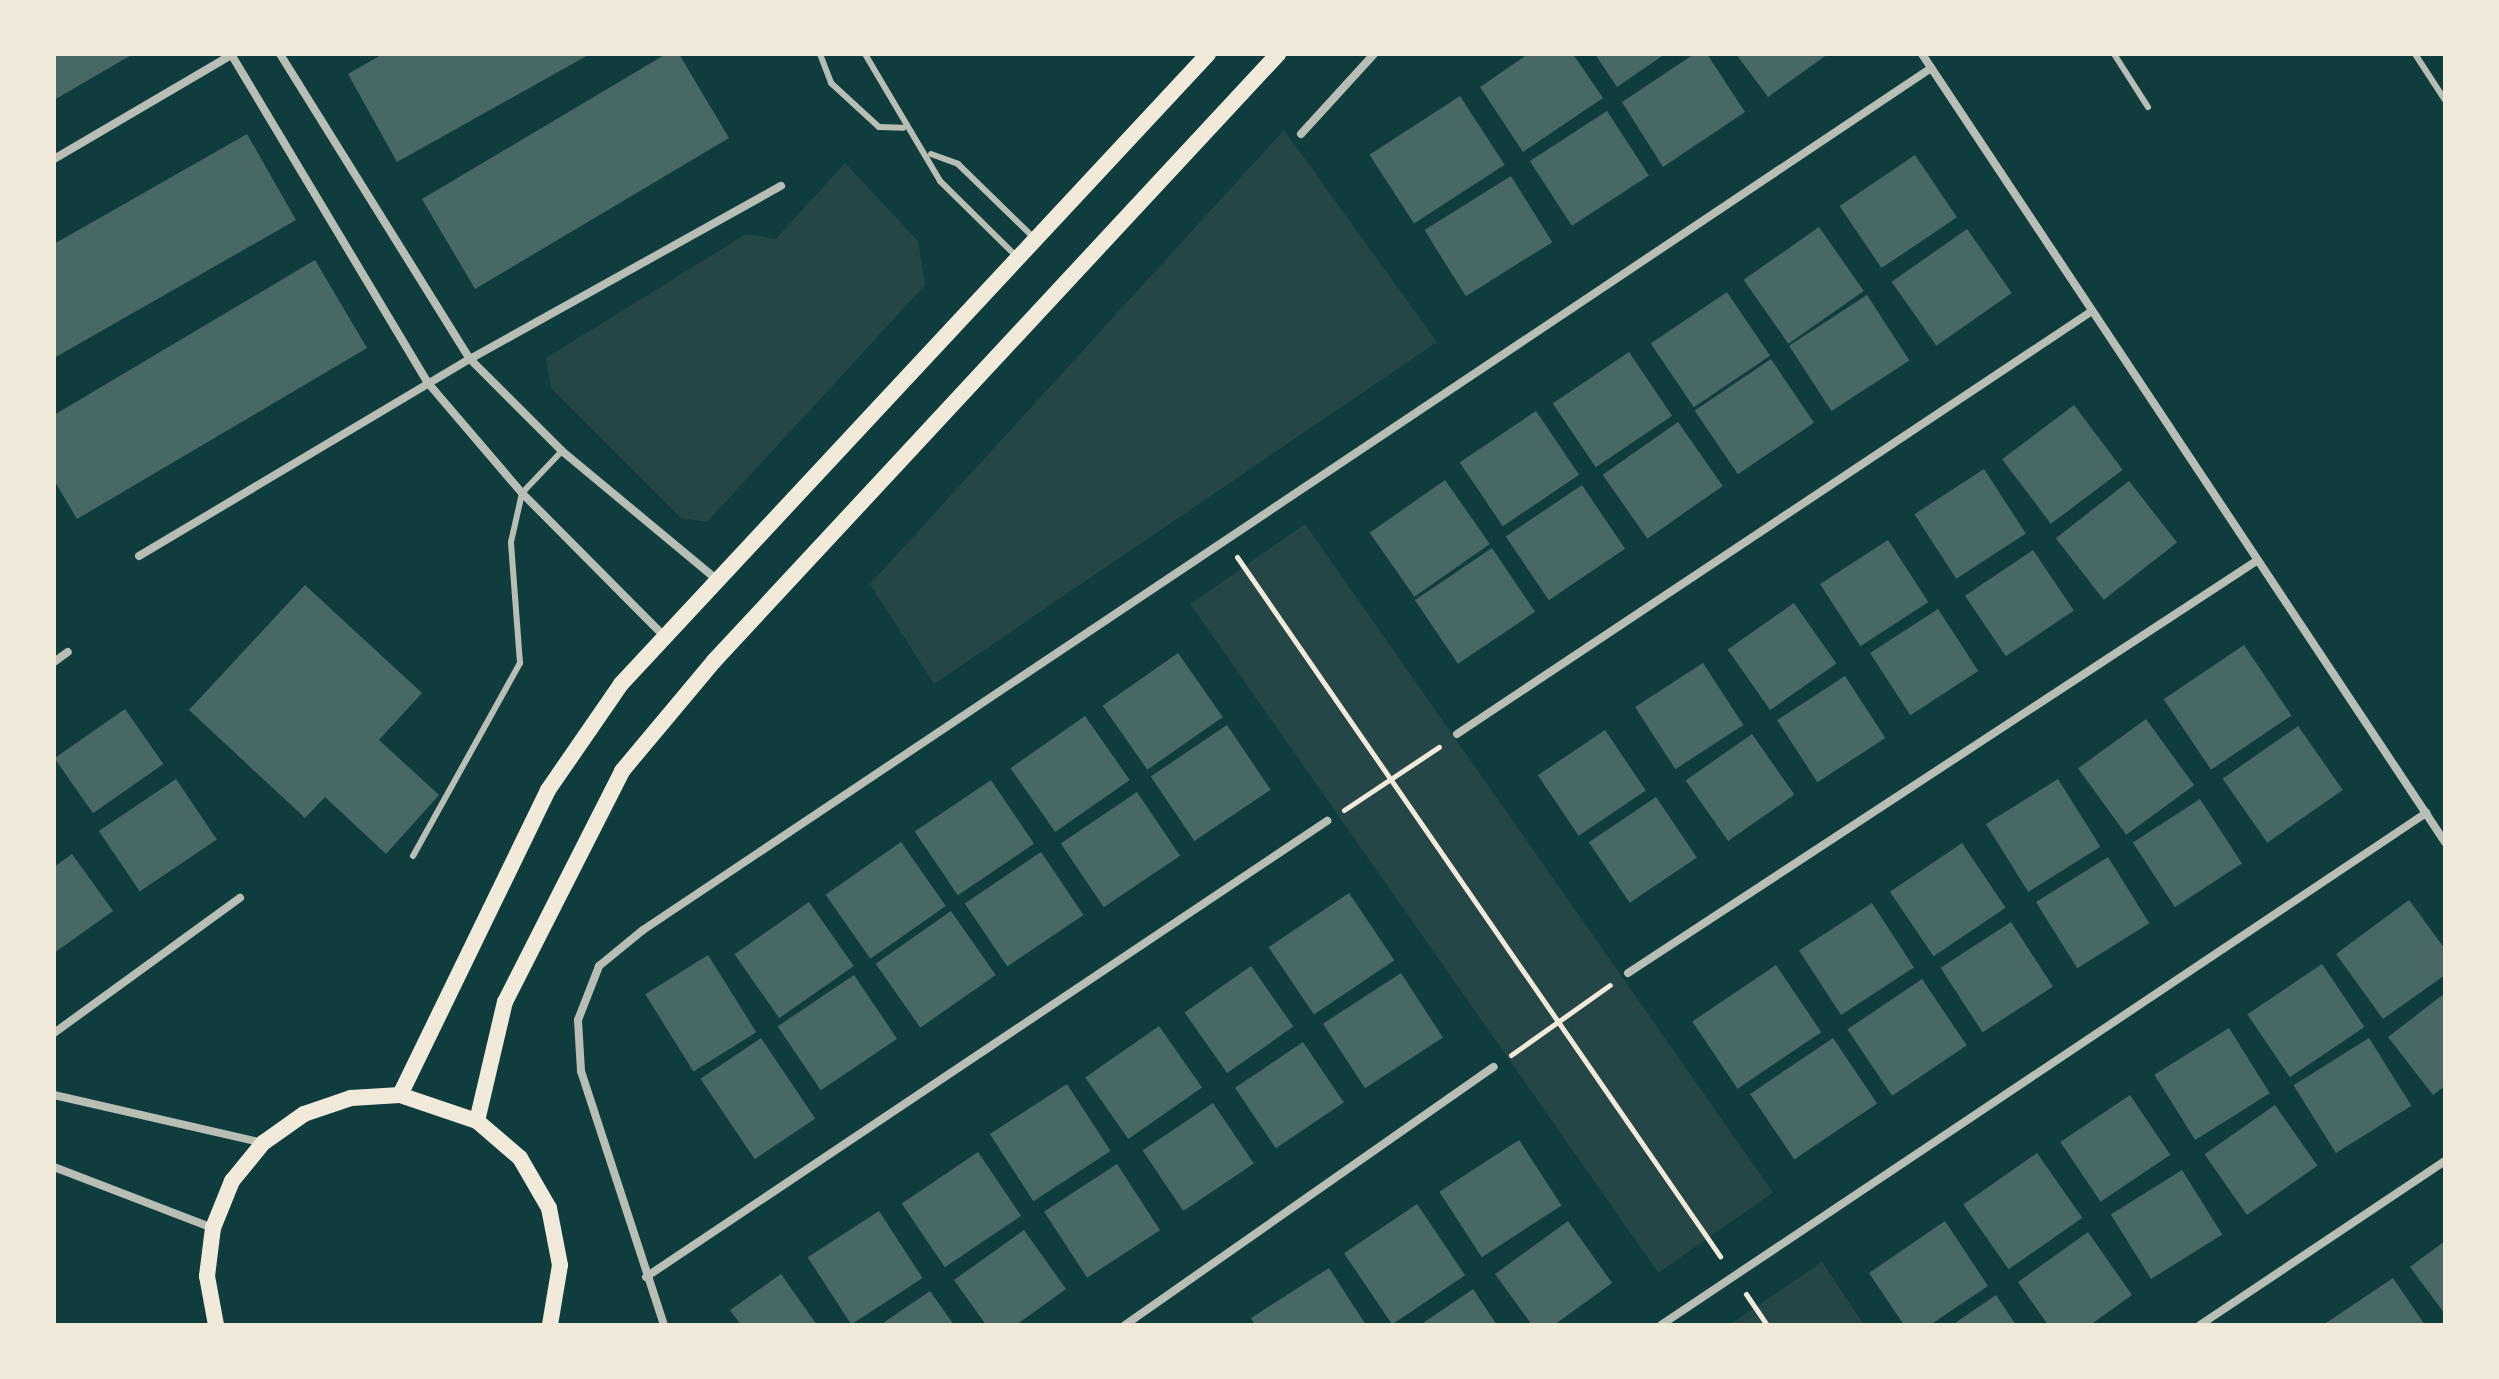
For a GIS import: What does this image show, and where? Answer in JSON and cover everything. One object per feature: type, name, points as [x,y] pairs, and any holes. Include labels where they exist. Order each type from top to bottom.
[{"type":"main road","points":[[400,1095],[548,790],[664,636],[1208,54]]},
{"type":"main road","points":[[477,1121],[505,1002],[622,771],[714,661],[1278,54]]},
{"type":"main road","points":[[216,1325],[207,1276],[213,1228],[232,1181],[263,1143],[328,1106],[400,1095],[477,1121],[520,1158],[549,1208],[560,1265],[550,1325]]},
{"type":"street","points":[[280,54],[470,359],[562,451],[715,578]]},
{"type":"street","points":[[1301,134],[1374,54]]},
{"type":"street","points":[[1922,54],[2445,842]]},
{"type":"street","points":[[54,159],[232,55],[428,383],[522,493],[664,636]]},
{"type":"street","points":[[664,1325],[581,1071],[578,1020],[599,966],[643,930],[1931,68]]},
{"type":"street","points":[[139,556],[428,383],[781,186]]},
{"type":"street","points":[[1457,734],[2092,311]]},
{"type":"street","points":[[1628,973],[2258,560]]},
{"type":"street","points":[[54,662],[68,652]]},
{"type":"street","points":[[1661,1325],[2426,813]]},
{"type":"street","points":[[646,1277],[1327,821]]},
{"type":"street","points":[[54,1033],[240,898]]},
{"type":"street","points":[[1125,1325],[1494,1067]]},
{"type":"street","points":[[54,1095],[263,1143]]},
{"type":"street","points":[[2200,1325],[2445,1161]]},
{"type":"street","points":[[54,1167],[213,1228]]},
{"type":"lane","points":[[820,54],[831,83],[879,127],[903,128]]},
{"type":"lane","points":[[865,54],[866,67],[898,105],[903,128],[930,154],[958,164],[1035,239]]},
{"type":"lane","points":[[2114,54],[2148,107]]},
{"type":"lane","points":[[2415,54],[2445,100]]},
{"type":"lane","points":[[930,154],[940,181],[1018,257]]},
{"type":"lane","points":[[413,856],[520,663],[511,542],[522,493],[562,451]]},
{"type":"path","points":[[1225,540],[1767,1325]]},
{"type":"path","points":[[1327,821],[1457,734]]},
{"type":"path","points":[[1494,1067],[1628,973]]},
{"type":"shaded area","points":[[1284,130],[1437,342],[934,684],[870,584]]},
{"type":"shaded area","points":[[845,163],[918,241],[925,285],[707,522],[681,518],[551,388],[546,358],[746,234],[776,239]]},
{"type":"shaded area","points":[[1305,524],[1773,1192],[1658,1273],[1190,604]]},
{"type":"shaded area","points":[[1822,1262],[1864,1325],[1729,1325]]},
{"type":"building","points":[[54,54],[133,54],[54,100]]},
{"type":"building","points":[[383,54],[590,54],[397,162],[348,74]]},
{"type":"building","points":[[666,54],[679,54],[729,138],[475,289],[422,199]]},
{"type":"building","points":[[1528,54],[1573,54],[1603,98],[1523,152],[1480,87]]},
{"type":"building","points":[[1595,54],[1665,54],[1617,87]]},
{"type":"building","points":[[1694,54],[1707,54],[1745,112],[1663,167],[1622,102]]},
{"type":"building","points":[[1736,54],[1828,54],[1768,97]]},
{"type":"building","points":[[1460,96],[1505,165],[1414,224],[1369,155]]},
{"type":"building","points":[[1607,111],[1649,176],[1572,226],[1530,161]]},
{"type":"building","points":[[247,134],[296,220],[54,358],[54,244]]},
{"type":"building","points":[[1915,155],[1957,217],[1881,268],[1840,206]]},
{"type":"building","points":[[1511,176],[1552,242],[1466,296],[1424,230]]},
{"type":"building","points":[[1819,227],[1864,291],[1788,344],[1744,280]]},
{"type":"building","points":[[1967,229],[2012,293],[1936,346],[1892,282]]},
{"type":"building","points":[[315,260],[367,348],[77,519],[54,480],[54,415]]},
{"type":"building","points":[[1727,292],[1770,356],[1694,407],[1651,343]]},
{"type":"building","points":[[1867,295],[1909,360],[1831,411],[1789,346]]},
{"type":"building","points":[[1629,352],[1672,416],[1596,467],[1553,403]]},
{"type":"building","points":[[1771,359],[1814,423],[1738,474],[1695,410]]},
{"type":"building","points":[[2074,405],[2123,470],[2051,524],[2002,459]]},
{"type":"building","points":[[1536,411],[1579,475],[1503,526],[1460,462]]},
{"type":"building","points":[[1678,422],[1723,486],[1647,539],[1603,475]]},
{"type":"building","points":[[1984,469],[2026,534],[1956,579],[1914,514]]},
{"type":"building","points":[[1445,480],[1490,544],[1414,597],[1370,533]]},
{"type":"building","points":[[2129,481],[2177,542],[2104,600],[2056,538]]},
{"type":"building","points":[[1582,485],[1625,549],[1549,600],[1506,536]]},
{"type":"building","points":[[1888,540],[1928,602],[1860,646],[1820,584]]},
{"type":"building","points":[[1492,548],[1535,612],[1458,664],[1415,600]]},
{"type":"building","points":[[2033,550],[2074,611],[2006,656],[1965,596]]},
{"type":"building","points":[[305,585],[422,693],[379,740],[439,795],[386,854],[325,797],[305,818],[189,710]]},
{"type":"building","points":[[1794,603],[1836,664],[1770,710],[1728,649]]},
{"type":"building","points":[[1938,609],[1978,671],[1910,715],[1870,653]]},
{"type":"building","points":[[2244,645],[2292,715],[2211,770],[2164,699]]},
{"type":"building","points":[[1178,653],[1223,717],[1147,770],[1103,706]]},
{"type":"building","points":[[1703,663],[1743,725],[1675,769],[1635,707]]},
{"type":"building","points":[[1845,676],[1885,738],[1817,782],[1777,720]]},
{"type":"building","points":[[125,709],[163,764],[93,813],[55,758]]},
{"type":"building","points":[[1085,716],[1130,780],[1055,832],[1010,768]]},
{"type":"building","points":[[2146,719],[2194,785],[2126,835],[2078,768]]},
{"type":"building","points":[[1227,725],[1271,790],[1194,841],[1151,776]]},
{"type":"building","points":[[2298,726],[2343,790],[2267,843],[2223,779]]},
{"type":"building","points":[[1605,730],[1646,791],[1579,836],[1538,775]]},
{"type":"building","points":[[1752,734],[1794,795],[1728,841],[1686,780]]},
{"type":"building","points":[[176,779],[217,840],[140,892],[99,831]]},
{"type":"building","points":[[2058,779],[2100,847],[2028,892],[1986,824]]},
{"type":"building","points":[[991,780],[1034,844],[958,895],[915,831]]},
{"type":"building","points":[[1137,792],[1180,856],[1104,907],[1061,843]]},
{"type":"building","points":[[1656,797],[1697,858],[1630,903],[1589,842]]},
{"type":"building","points":[[2200,799],[2242,864],[2175,907],[2133,843]]},
{"type":"building","points":[[901,842],[946,906],[870,959],[826,895]]},
{"type":"building","points":[[1962,843],[2006,908],[1933,956],[1890,892]]},
{"type":"building","points":[[1041,852],[1083,915],[1007,966],[965,903]]},
{"type":"building","points":[[72,854],[113,911],[54,953],[54,867]]},
{"type":"building","points":[[2108,857],[2149,923],[2077,968],[2036,902]]},
{"type":"building","points":[[1349,893],[1394,960],[1314,1014],[1269,947]]},
{"type":"building","points":[[2409,900],[2445,949],[2445,975],[2383,1019],[2336,954]]},
{"type":"building","points":[[809,902],[854,966],[779,1018],[734,954]]},
{"type":"building","points":[[1872,903],[1914,968],[1841,1015],[1799,950]]},
{"type":"building","points":[[951,911],[996,975],[920,1028],[876,964]]},
{"type":"building","points":[[2011,922],[2053,987],[1982,1032],[1941,968]]},
{"type":"building","points":[[708,955],[756,1032],[693,1071],[645,994]]},
{"type":"building","points":[[2322,964],[2364,1027],[2290,1077],[2247,1014]]},
{"type":"building","points":[[1776,965],[1821,1032],[1738,1089],[1692,1021]]},
{"type":"building","points":[[1251,966],[1293,1027],[1227,1073],[1185,1012]]},
{"type":"building","points":[[1401,973],[1443,1038],[1365,1088],[1323,1024]]},
{"type":"building","points":[[854,975],[897,1039],[821,1090],[778,1026]]},
{"type":"building","points":[[1922,979],[1967,1045],[1892,1096],[1847,1029]]},
{"type":"building","points":[[2445,993],[2445,1086],[2433,1095],[2388,1037]]},
{"type":"building","points":[[1159,1026],[1202,1087],[1128,1139],[1085,1078]]},
{"type":"building","points":[[2229,1028],[2270,1093],[2195,1140],[2154,1075]]},
{"type":"building","points":[[761,1038],[815,1118],[755,1159],[700,1079]]},
{"type":"building","points":[[1833,1038],[1877,1103],[1794,1159],[1750,1094]]},
{"type":"building","points":[[2369,1038],[2411,1106],[2336,1153],[2294,1085]]},
{"type":"building","points":[[1303,1042],[1344,1103],[1276,1148],[1235,1088]]},
{"type":"building","points":[[1067,1084],[1111,1151],[1033,1201],[990,1134]]},
{"type":"building","points":[[2130,1095],[2170,1155],[2101,1202],[2060,1142]]},
{"type":"building","points":[[1213,1103],[1254,1164],[1183,1211],[1143,1151]]},
{"type":"building","points":[[2275,1105],[2317,1166],[2247,1215],[2205,1154]]},
{"type":"building","points":[[1519,1140],[1561,1205],[1482,1257],[1439,1192]]},
{"type":"building","points":[[978,1152],[1021,1216],[945,1267],[902,1203]]},
{"type":"building","points":[[2037,1153],[2082,1218],[2009,1269],[1963,1205]]},
{"type":"building","points":[[1117,1164],[1160,1230],[1087,1278],[1044,1211]]},
{"type":"building","points":[[2182,1170],[2222,1234],[2151,1279],[2111,1215]]},
{"type":"building","points":[[1417,1204],[1465,1275],[1392,1325],[1344,1253]]},
{"type":"building","points":[[879,1211],[923,1278],[851,1324],[808,1257]]},
{"type":"building","points":[[1568,1221],[1612,1283],[1554,1325],[1532,1325],[1495,1274]]},
{"type":"building","points":[[1945,1221],[1988,1286],[1930,1325],[1904,1325],[1869,1273]]},
{"type":"building","points":[[1024,1230],[1066,1289],[1016,1325],[986,1325],[954,1280]]},
{"type":"building","points":[[2088,1232],[2132,1295],[2090,1325],[2048,1325],[2018,1282]]},
{"type":"building","points":[[2445,1241],[2445,1314],[2410,1267]]},
{"type":"building","points":[[1329,1268],[1366,1325],[1255,1325],[1251,1318]]},
{"type":"building","points":[[781,1274],[817,1325],[741,1325],[730,1310]]},
{"type":"building","points":[[2393,1278],[2425,1325],[2323,1325]]},
{"type":"building","points":[[1473,1289],[1497,1325],[1420,1325]]},
{"type":"building","points":[[930,1291],[954,1325],[880,1325]]},
{"type":"building","points":[[1996,1295],[2016,1325],[1952,1325]]}]
